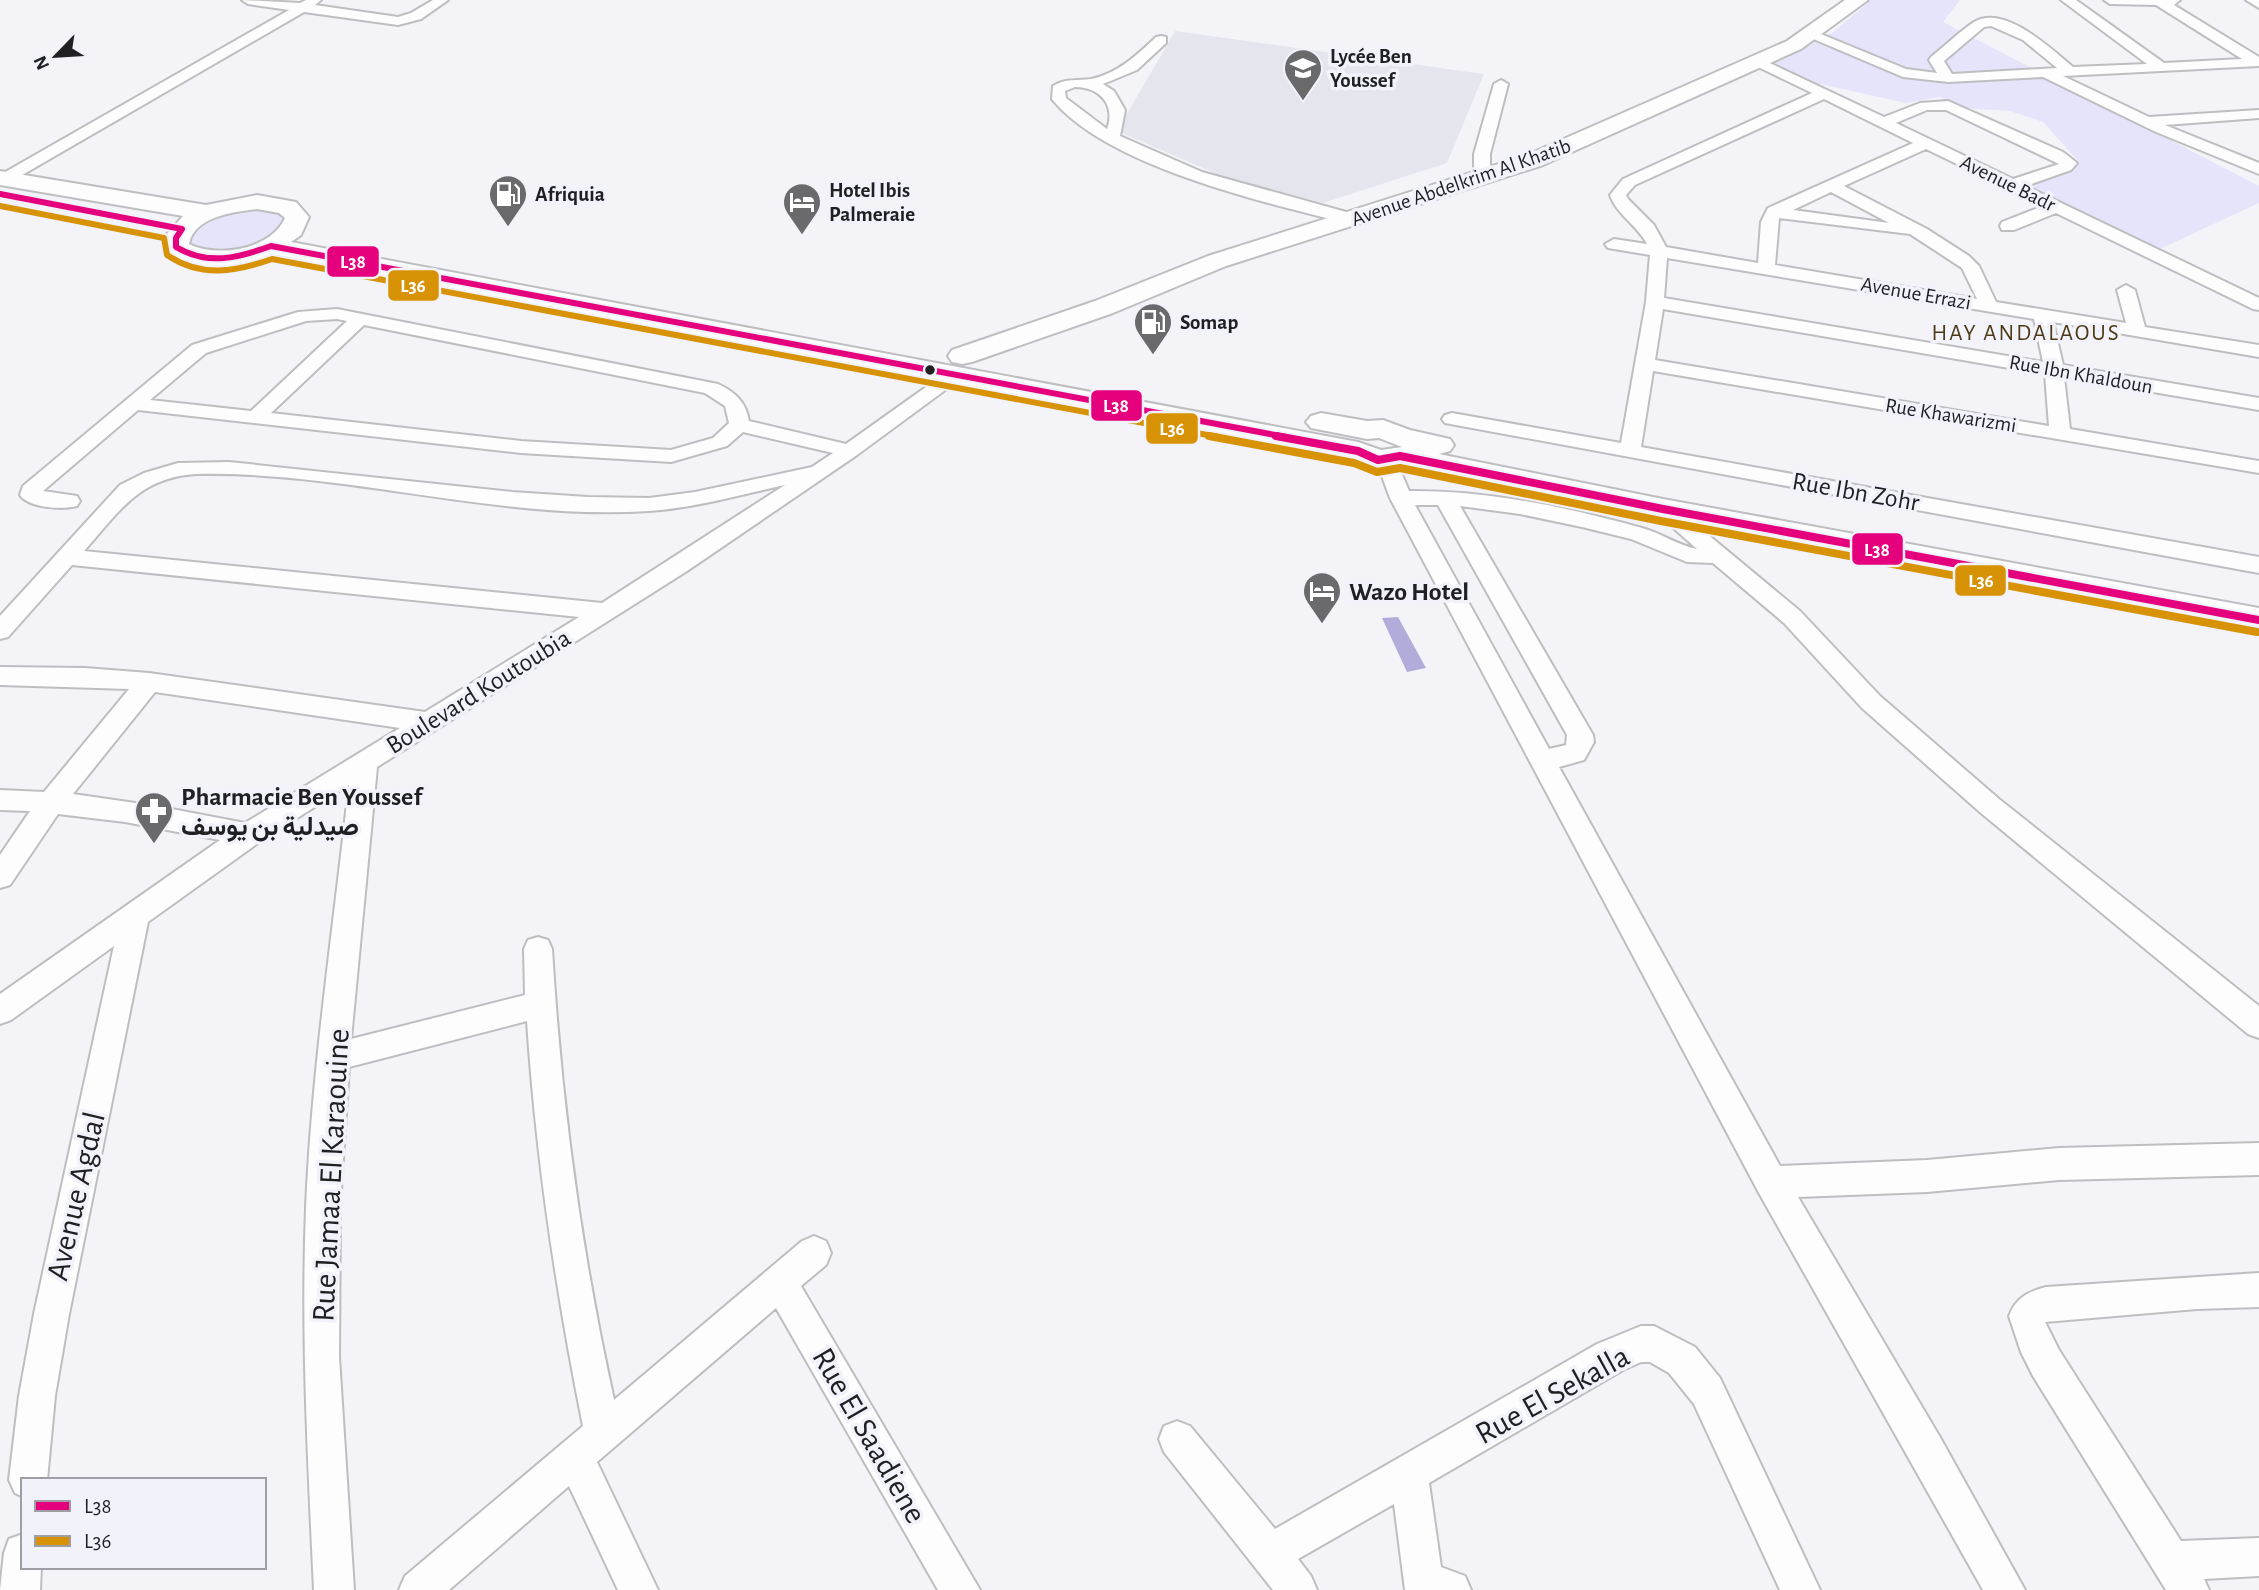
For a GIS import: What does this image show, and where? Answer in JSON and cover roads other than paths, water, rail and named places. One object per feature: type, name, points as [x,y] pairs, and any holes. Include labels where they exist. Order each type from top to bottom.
[{"type":"main road","name":"Avenue Abdelkrim Al Khatib","points":[[959,365],[1021,334],[1046,328],[1217,261],[1482,178],[1576,144],[1811,35],[1858,0]]},
{"type":"main road","points":[[1,184],[209,213]]},
{"type":"main road","points":[[1,184],[182,229]]},
{"type":"main road","points":[[257,202],[283,205],[297,215],[294,229],[271,246],[232,258],[195,258],[183,254],[176,247],[176,238],[182,229],[209,213],[257,202]]},
{"type":"main road","points":[[294,229],[959,365],[1383,447],[2259,596]]},
{"type":"main road","points":[[271,246],[959,365],[1001,362],[1664,509],[2259,620]]},
{"type":"main road","name":"Avenue Abdelkrim Al Khatib","points":[[1001,362],[1038,340],[1046,328]]},
{"type":"street","points":[[248,0],[309,4],[398,21],[416,16],[442,0]]},
{"type":"street","points":[[2067,0],[2160,66]]},
{"type":"street","points":[[2109,0],[2186,0]]},
{"type":"street","points":[[2252,0],[2259,4]]},
{"type":"street","points":[[2159,1],[2258,62]]},
{"type":"street","points":[[1,184],[309,4]]},
{"type":"street","points":[[1948,78],[1936,60],[1980,24],[1988,21],[2011,26],[2070,72]]},
{"type":"street","points":[[1811,35],[1903,74],[1948,78],[2258,62]]},
{"type":"street","points":[[1161,40],[1132,67],[1091,84],[1066,84],[1058,89],[1059,99],[1073,112],[1112,137],[1160,160],[1212,181],[1284,203],[1351,219]]},
{"type":"street","name":"Avenue Badr","points":[[1758,61],[2259,305]]},
{"type":"street","points":[[2045,74],[2146,122],[2259,169]]},
{"type":"street","points":[[1091,84],[1107,93],[1117,109],[1112,137]]},
{"type":"street","points":[[1482,178],[1482,154],[1500,84]]},
{"type":"street","points":[[1630,451],[1655,302],[1659,251],[1648,229],[1620,201],[1618,195],[1622,188],[1639,177],[1823,94]]},
{"type":"street","points":[[1883,123],[1925,106],[1948,105],[2069,163],[2065,167],[2013,185]]},
{"type":"street","points":[[2146,122],[2259,114]]},
{"type":"street","points":[[2239,116],[2259,124]]},
{"type":"street","points":[[1766,268],[1769,222],[1774,212],[1926,143]]},
{"type":"street","points":[[1829,185],[1921,233],[1970,265],[1989,306]]},
{"type":"street","points":[[2008,226],[2057,206]]},
{"type":"street","points":[[1774,212],[1921,233]]},
{"type":"street","points":[[1860,224],[1860,246]]},
{"type":"street","name":"Avenue Errazi","points":[[1614,244],[2259,351]]},
{"type":"street","points":[[2126,290],[2137,330]]},
{"type":"street","name":"Rue Ibn Khaldoun","points":[[1655,302],[2259,404]]},
{"type":"street","points":[[69,501],[34,497],[30,495],[30,491],[190,355],[210,344],[312,314],[361,318],[538,356],[711,388],[732,399],[737,409],[739,425]]},
{"type":"street","points":[[2042,315],[2054,369],[2060,433]]},
{"type":"street","points":[[256,417],[361,318]]},
{"type":"street","name":"Rue Khawarizmi","points":[[1643,364],[2259,467]]},
{"type":"street","name":"Boulevard Koutoubia","points":[[0,1011],[248,835],[607,612],[850,451],[959,365]]},
{"type":"street","points":[[134,404],[521,447],[643,456],[671,456],[706,447],[720,442],[739,425]]},
{"type":"street","name":"Rue Ibn Zohr","points":[[1452,419],[2259,565]]},
{"type":"street","points":[[739,425],[850,451]]},
{"type":"street","points":[[1383,447],[1401,498],[1770,1182],[1928,1452],[2005,1590]]},
{"type":"street","points":[[0,631],[127,490],[161,475],[196,468],[274,472],[527,498],[628,505],[688,499],[820,471]]},
{"type":"street","points":[[1401,498],[1516,508],[1576,519],[1650,538],[1691,556],[1706,558],[1718,554]]},
{"type":"street","points":[[1446,500],[1580,735],[1581,742],[1576,753],[1541,761]]},
{"type":"street","points":[[1664,509],[1792,617],[1871,702],[1950,771],[2077,879],[2259,1024]]},
{"type":"street","points":[[67,558],[607,612]]},
{"type":"street","points":[[0,676],[85,677],[149,682],[427,722]]},
{"type":"street","points":[[0,877],[52,801],[149,682]]},
{"type":"street","name":"Rue Jamaa El Karaouine","points":[[334,1590],[321,1357],[323,1206],[334,1057],[365,761]]},
{"type":"street","points":[[0,800],[52,801],[152,815],[248,835]]},
{"type":"street","name":"Avenue Agdal","points":[[28,1478],[32,1423],[50,1304],[87,1150],[135,915]]},
{"type":"street","points":[[538,949],[540,1005],[589,1445],[639,1590]]},
{"type":"street","points":[[334,1057],[540,1005]]},
{"type":"street","points":[[1770,1182],[1927,1176],[2059,1164],[2259,1159]]},
{"type":"street","points":[[419,1590],[814,1253]]},
{"type":"street","name":"Rue El Saadiene","points":[[779,1281],[960,1590]]},
{"type":"street","points":[[2259,1290],[2046,1304],[2036,1307],[2026,1317],[2030,1332],[2046,1363],[2180,1575],[2259,1557]]},
{"type":"street","name":"Rue El Sekalla","points":[[1270,1553],[1610,1356],[1641,1344],[1654,1344],[1682,1360],[1707,1391],[1800,1590]]},
{"type":"street","points":[[1177,1439],[1297,1590]]},
{"type":"street","points":[[1409,1474],[1433,1587]]},
{"type":"street","points":[[20,1590],[22,1569]]},
{"type":"place","name":"Lycée Ben Youssef","points":[[1303,102]]},
{"type":"place","name":"Afriquia","points":[[508,228]]},
{"type":"place","name":"Hotel Ibis Palmeraie","points":[[802,236]]},
{"type":"place","name":"Somap","points":[[1153,356]]},
{"type":"place","name":"Wazo Hotel","points":[[1322,625]]},
{"type":"place","name":"Pharmacie Ben Youssef صيدلية بن يوسف","points":[[154,845]]},
{"type":"district","name":"HAY ANDALAOUS","points":[[2026,332]]}]
